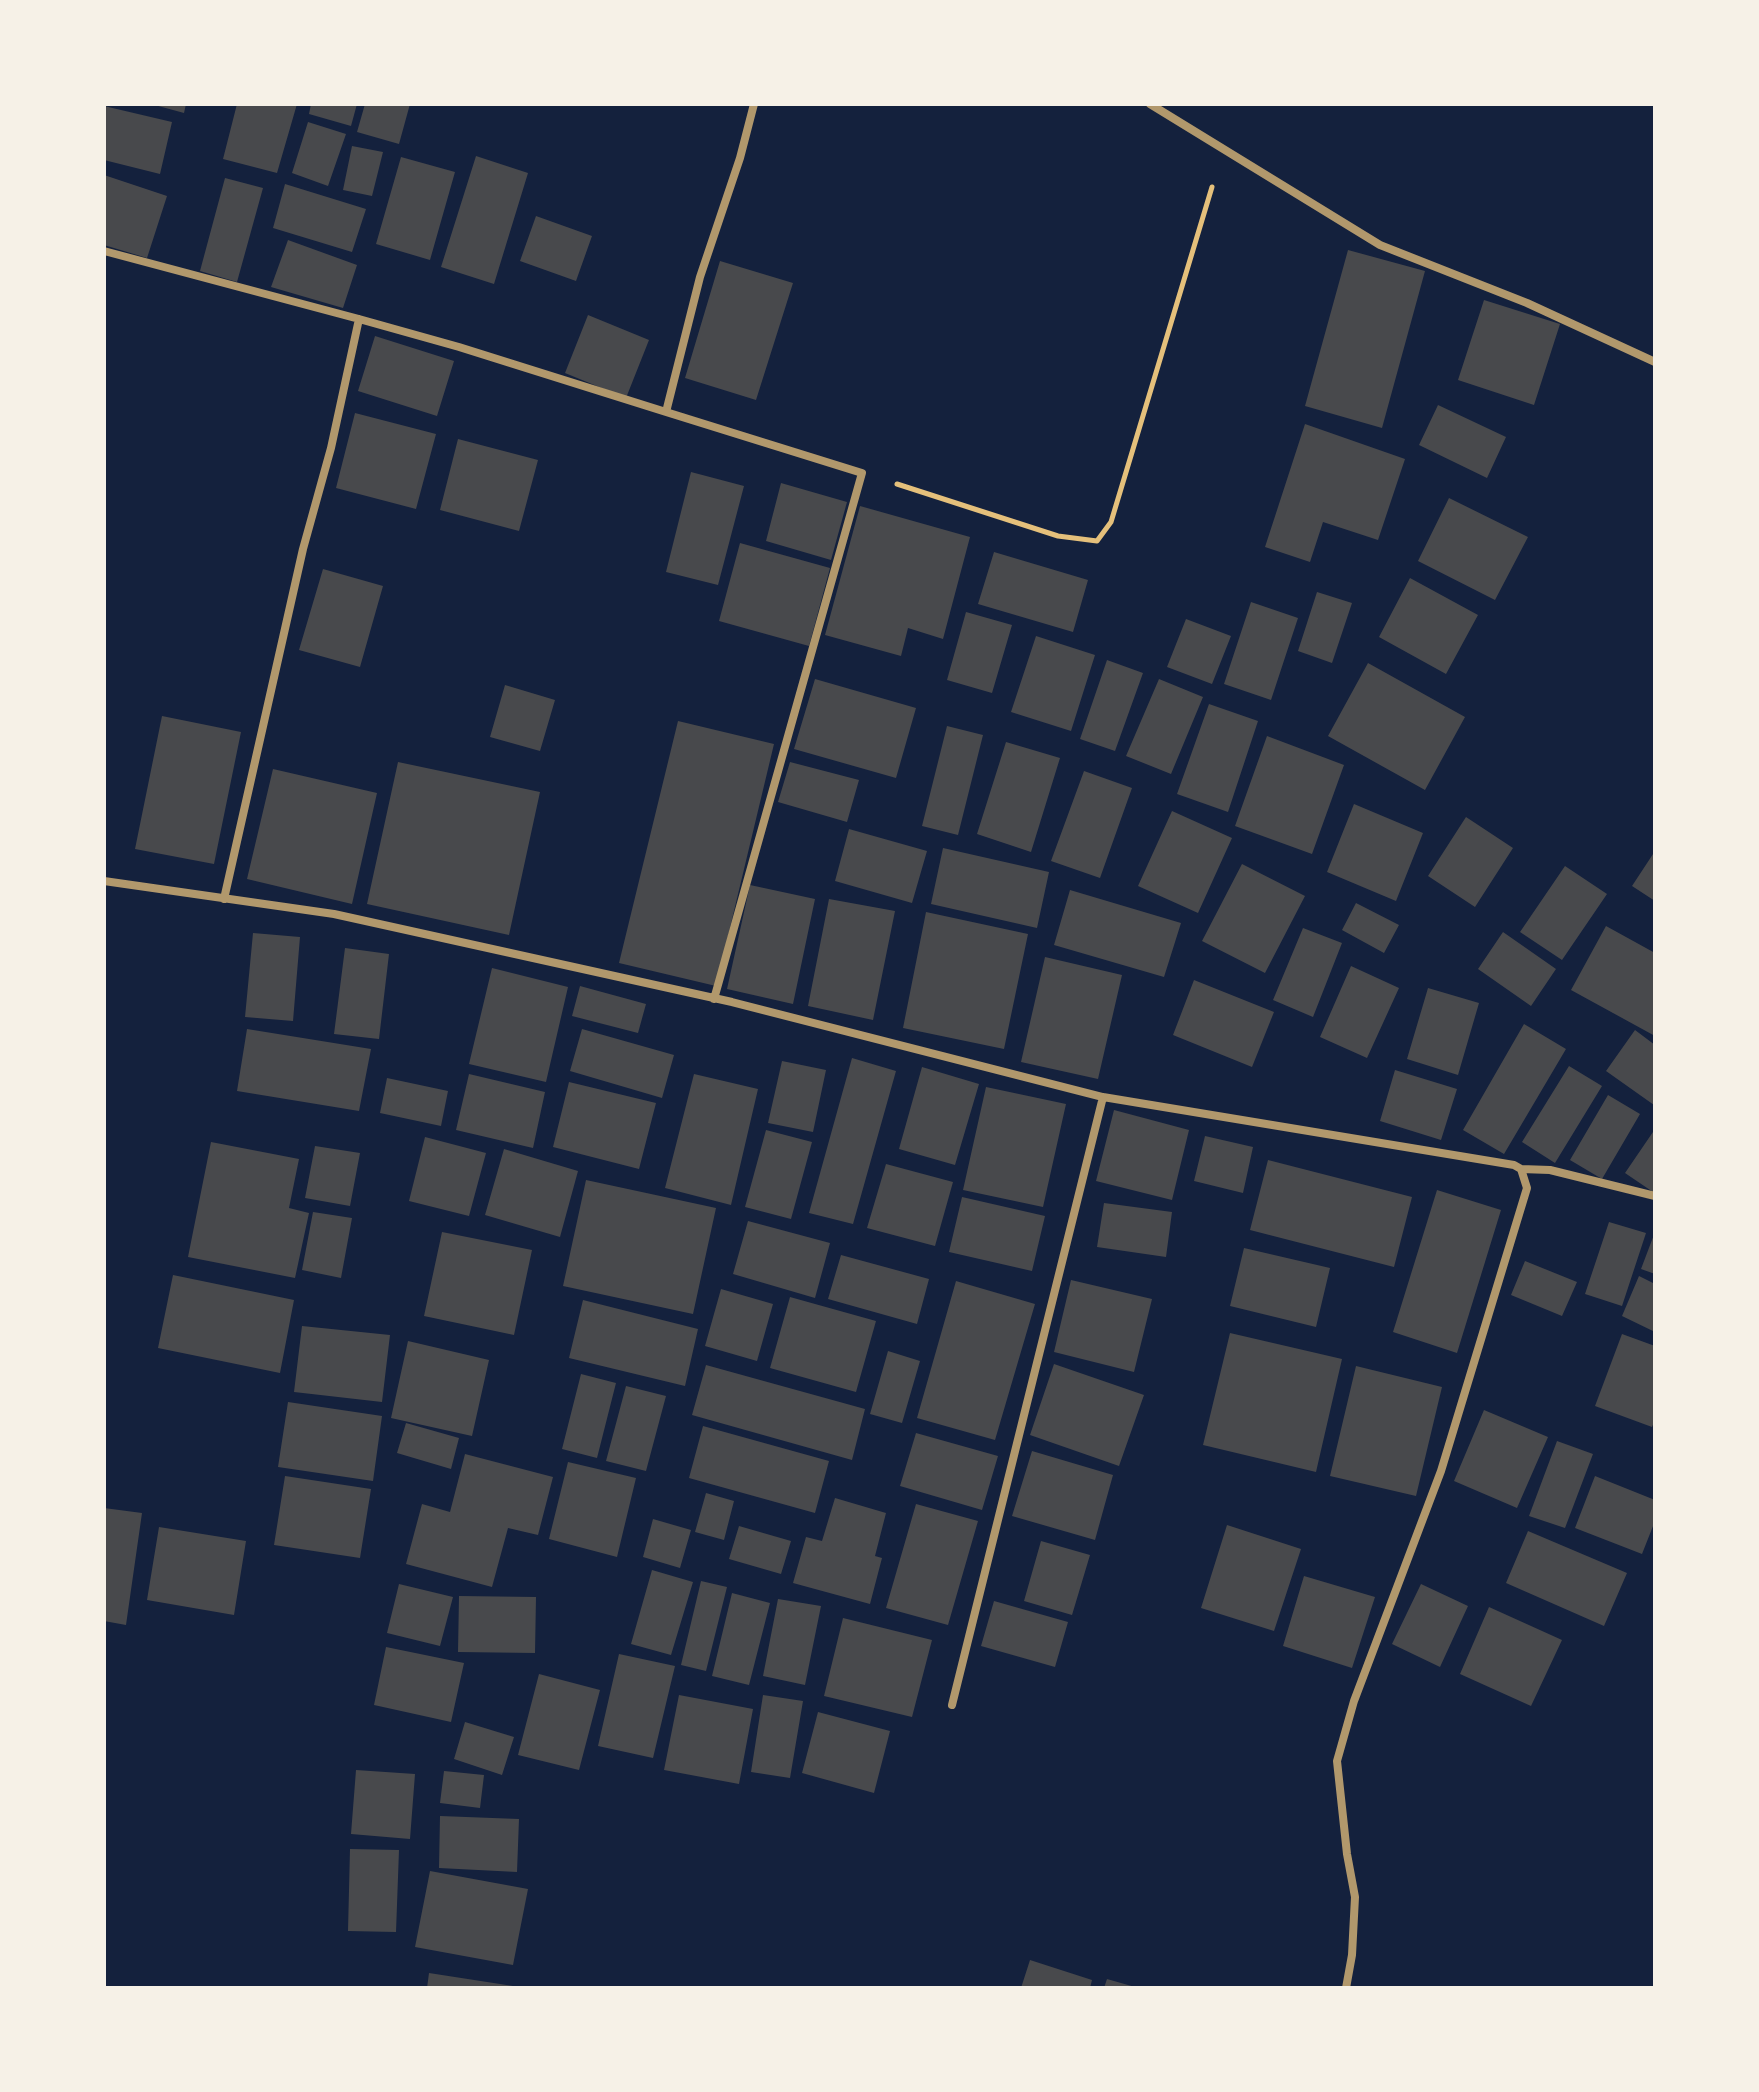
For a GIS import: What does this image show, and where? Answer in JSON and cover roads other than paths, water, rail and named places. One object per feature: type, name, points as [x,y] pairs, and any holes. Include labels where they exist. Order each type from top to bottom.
[{"type":"street","points":[[666,412],[700,277],[740,158],[754,104]]},
{"type":"street","points":[[1150,104],[1380,245],[1527,303],[1655,362]]},
{"type":"street","points":[[104,251],[459,347],[862,473],[714,999]]},
{"type":"street","points":[[224,899],[303,549],[331,448],[359,319]]},
{"type":"street","points":[[104,881],[334,914],[714,999],[1103,1097],[1514,1165],[1521,1169],[1550,1170],[1655,1196]]},
{"type":"street","points":[[952,1705],[1103,1097]]},
{"type":"street","points":[[1346,1988],[1352,1955],[1355,1897],[1337,1761],[1354,1701],[1441,1471],[1527,1188],[1521,1169]]}]
